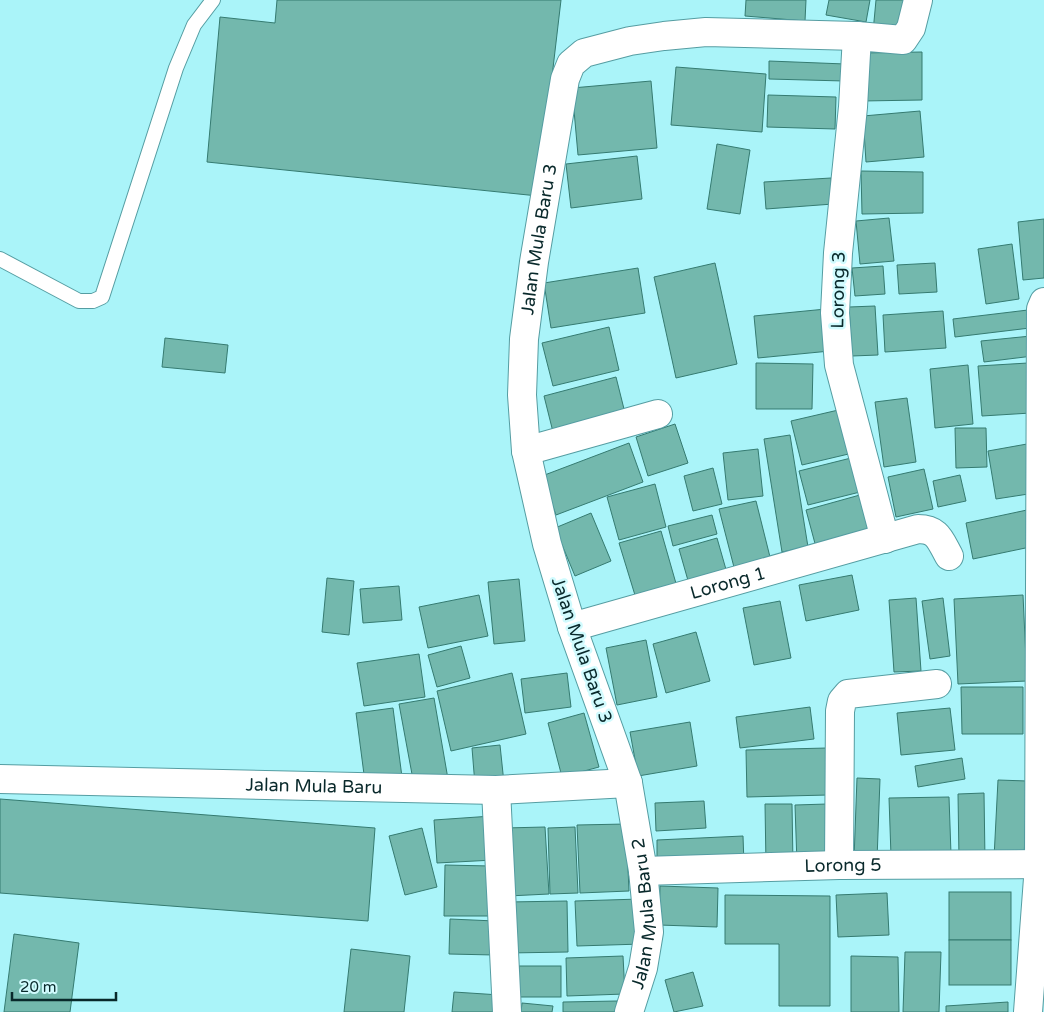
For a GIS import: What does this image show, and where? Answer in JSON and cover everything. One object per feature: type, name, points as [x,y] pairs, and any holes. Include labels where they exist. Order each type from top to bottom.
[{"type":"street","name":"Jalan Mula Baru 3","points":[[628,783],[572,627],[547,544],[526,451],[522,394],[524,339],[565,78],[571,64],[584,53],[630,41],[706,32],[857,36],[903,40],[911,28],[918,0]]},
{"type":"street","name":"Lorong 3","points":[[857,36],[853,107],[838,253],[835,313],[839,365],[885,539]]},
{"type":"street","points":[[1028,1012],[1041,864],[1041,309],[1044,302]]},
{"type":"street","points":[[526,451],[658,414]]},
{"type":"street","name":"Lorong 1","points":[[572,627],[918,529],[931,530],[949,556]]},
{"type":"street","points":[[839,865],[840,711],[842,701],[848,694],[937,684]]},
{"type":"street","name":"Jalan Mula Baru","points":[[0,779],[496,790],[628,783]]},
{"type":"street","name":"Jalan Mula Baru 2","points":[[628,783],[643,871],[649,932],[644,968],[629,1012]]},
{"type":"street","points":[[496,790],[507,1012]]},
{"type":"street","name":"Lorong 5","points":[[643,871],[839,865],[1041,864]]},
{"type":"lane","points":[[0,259],[79,301],[93,301],[102,297],[176,68],[194,25],[213,0]]},
{"type":"building","points":[[277,0],[561,0],[538,196],[207,162],[220,17],[275,23]]},
{"type":"building","points":[[746,0],[806,0],[805,21],[745,16]]},
{"type":"building","points":[[829,0],[870,0],[866,22],[826,15]]},
{"type":"building","points":[[876,0],[907,0],[905,35],[873,32]]},
{"type":"building","points":[[922,52],[922,100],[862,101],[861,53]]},
{"type":"building","points":[[769,61],[845,64],[844,81],[769,79]]},
{"type":"building","points":[[676,67],[766,74],[762,132],[671,125]]},
{"type":"building","points":[[651,81],[657,148],[578,155],[572,88]]},
{"type":"building","points":[[768,95],[836,97],[835,129],[767,127]]},
{"type":"building","points":[[920,111],[924,157],[866,162],[863,116]]},
{"type":"building","points":[[717,144],[750,150],[740,214],[707,209]]},
{"type":"building","points":[[637,156],[642,199],[571,208],[566,164]]},
{"type":"building","points":[[861,171],[923,172],[923,213],[862,214]]},
{"type":"building","points":[[831,178],[833,204],[766,209],[764,182]]},
{"type":"building","points":[[889,218],[894,261],[860,264],[856,221]]},
{"type":"building","points":[[1044,219],[1044,278],[1023,280],[1018,222]]},
{"type":"building","points":[[1012,244],[1019,299],[986,304],[978,249]]},
{"type":"building","points":[[715,263],[737,364],[676,378],[654,277]]},
{"type":"building","points":[[935,263],[937,292],[899,294],[897,265]]},
{"type":"building","points":[[883,266],[885,294],[855,296],[852,268]]},
{"type":"building","points":[[638,268],[645,313],[551,328],[544,283]]},
{"type":"building","points":[[875,306],[878,355],[852,356],[849,307]]},
{"type":"building","points":[[826,309],[830,351],[758,358],[754,316]]},
{"type":"building","points":[[1028,310],[1030,328],[955,337],[953,319]]},
{"type":"building","points":[[943,311],[946,348],[885,352],[883,315]]},
{"type":"building","points":[[609,327],[619,370],[553,386],[542,343]]},
{"type":"building","points":[[1031,336],[1033,356],[984,362],[981,341]]},
{"type":"building","points":[[165,338],[228,345],[225,373],[162,367]]},
{"type":"building","points":[[756,363],[813,364],[812,409],[756,409]]},
{"type":"building","points":[[1028,363],[1031,413],[982,416],[978,366]]},
{"type":"building","points":[[968,365],[973,424],[935,428],[930,369]]},
{"type":"building","points":[[616,377],[627,421],[555,440],[544,396]]},
{"type":"building","points":[[907,398],[916,462],[884,467],[875,402]]},
{"type":"building","points":[[847,408],[857,452],[802,465],[791,421]]},
{"type":"building","points":[[675,424],[688,463],[648,476],[636,437]]},
{"type":"building","points":[[955,428],[986,428],[987,467],[956,468]]},
{"type":"building","points":[[790,435],[808,547],[782,552],[764,439]]},
{"type":"building","points":[[629,443],[643,482],[556,515],[542,476]]},
{"type":"building","points":[[1027,444],[1035,493],[996,499],[988,451]]},
{"type":"building","points":[[758,449],[763,496],[728,500],[723,453]]},
{"type":"building","points":[[859,456],[868,490],[808,505],[799,471]]},
{"type":"building","points":[[713,468],[722,504],[693,511],[684,476]]},
{"type":"building","points":[[924,469],[933,509],[896,517],[888,477]]},
{"type":"building","points":[[960,475],[966,501],[938,507],[933,481]]},
{"type":"building","points":[[655,484],[666,527],[619,540],[607,497]]},
{"type":"building","points":[[867,493],[878,534],[817,551],[806,510]]},
{"type":"building","points":[[756,501],[772,565],[736,575],[719,509]]},
{"type":"building","points":[[1027,510],[1035,546],[973,559],[966,523]]},
{"type":"building","points":[[591,513],[611,561],[575,576],[555,528]]},
{"type":"building","points":[[712,515],[717,534],[673,546],[668,526]]},
{"type":"building","points":[[661,531],[679,594],[638,605],[619,543]]},
{"type":"building","points":[[717,538],[729,580],[691,591],[679,549]]},
{"type":"building","points":[[852,575],[859,610],[806,621],[799,585]]},
{"type":"building","points":[[327,578],[354,581],[349,635],[322,632]]},
{"type":"building","points":[[519,579],[525,641],[494,644],[488,582]]},
{"type":"building","points":[[399,586],[402,620],[363,623],[360,589]]},
{"type":"building","points":[[479,595],[488,636],[428,648],[419,607]]},
{"type":"building","points":[[1023,595],[1027,681],[958,684],[954,599]]},
{"type":"building","points":[[916,598],[921,671],[894,672],[889,600]]},
{"type":"building","points":[[943,598],[950,656],[930,659],[922,601]]},
{"type":"building","points":[[780,601],[791,658],[754,665],[743,608]]},
{"type":"building","points":[[696,632],[710,681],[666,693],[653,644]]},
{"type":"building","points":[[646,640],[657,697],[617,705],[606,648]]},
{"type":"building","points":[[461,646],[470,678],[437,687],[428,655]]},
{"type":"building","points":[[419,654],[425,697],[364,706],[357,663]]},
{"type":"building","points":[[512,673],[526,734],[451,751],[437,691]]},
{"type":"building","points":[[567,673],[571,707],[525,713],[521,679]]},
{"type":"building","points":[[961,687],[1023,687],[1023,734],[962,734]]},
{"type":"building","points":[[434,698],[448,779],[414,785],[399,704]]},
{"type":"building","points":[[810,707],[814,739],[740,748],[736,717]]},
{"type":"building","points":[[393,708],[402,777],[365,782],[356,713]]},
{"type":"building","points":[[950,708],[955,750],[901,755],[897,713]]},
{"type":"building","points":[[584,713],[599,767],[562,777],[548,723]]},
{"type":"building","points":[[690,722],[697,766],[638,776],[630,732]]},
{"type":"building","points":[[500,745],[504,783],[475,785],[472,748]]},
{"type":"building","points":[[827,748],[828,795],[747,797],[746,750]]},
{"type":"building","points":[[962,758],[965,779],[918,787],[915,766]]},
{"type":"building","points":[[857,778],[880,779],[877,860],[854,859]]},
{"type":"building","points":[[998,780],[1027,781],[1024,859],[994,858]]},
{"type":"building","points":[[984,793],[985,860],[959,860],[958,794]]},
{"type":"building","points":[[949,797],[951,854],[891,856],[889,798]]},
{"type":"building","points":[[0,799],[375,828],[368,921],[0,893]]},
{"type":"building","points":[[704,801],[706,828],[656,831],[655,803]]},
{"type":"building","points":[[765,804],[792,804],[793,864],[766,865]]},
{"type":"building","points":[[827,804],[829,863],[797,864],[795,805]]},
{"type":"building","points":[[492,816],[494,860],[437,863],[434,820]]},
{"type":"building","points":[[626,824],[629,891],[580,893],[577,825]]},
{"type":"building","points":[[545,827],[549,894],[508,896],[505,828]]},
{"type":"building","points":[[575,827],[578,893],[550,894],[548,828]]},
{"type":"building","points":[[422,828],[437,887],[405,895],[389,836]]},
{"type":"building","points":[[743,836],[744,864],[657,867],[657,840]]},
{"type":"building","points":[[445,865],[490,866],[489,916],[444,916]]},
{"type":"building","points":[[660,886],[718,888],[717,927],[659,925]]},
{"type":"building","points":[[949,892],[1011,892],[1011,940],[949,940]]},
{"type":"building","points":[[887,893],[889,935],[838,937],[836,895]]},
{"type":"building","points":[[725,895],[830,896],[830,1006],[779,1006],[779,944],[725,944]]},
{"type":"building","points":[[640,899],[642,944],[577,946],[575,901]]},
{"type":"building","points":[[567,901],[568,952],[509,953],[508,902]]},
{"type":"building","points":[[450,919],[495,921],[494,955],[449,954]]},
{"type":"building","points":[[14,934],[79,943],[70,1012],[4,1012]]},
{"type":"building","points":[[949,940],[1011,940],[1011,985],[949,985]]},
{"type":"building","points":[[351,949],[410,956],[404,1012],[344,1012]]},
{"type":"building","points":[[905,952],[941,952],[939,1012],[903,1012]]},
{"type":"building","points":[[623,956],[625,994],[567,996],[566,958]]},
{"type":"building","points":[[851,956],[898,957],[899,1012],[851,1012]]},
{"type":"building","points":[[519,966],[561,966],[561,997],[519,997]]},
{"type":"building","points":[[693,972],[703,1006],[674,1012],[665,980]]},
{"type":"building","points":[[454,992],[500,995],[499,1012],[452,1012]]},
{"type":"building","points":[[617,1001],[617,1012],[563,1012],[563,1002]]},
{"type":"building","points":[[1008,1002],[1008,1012],[946,1012],[946,1006]]},
{"type":"building","points":[[522,1003],[553,1006],[552,1012],[521,1012]]}]
